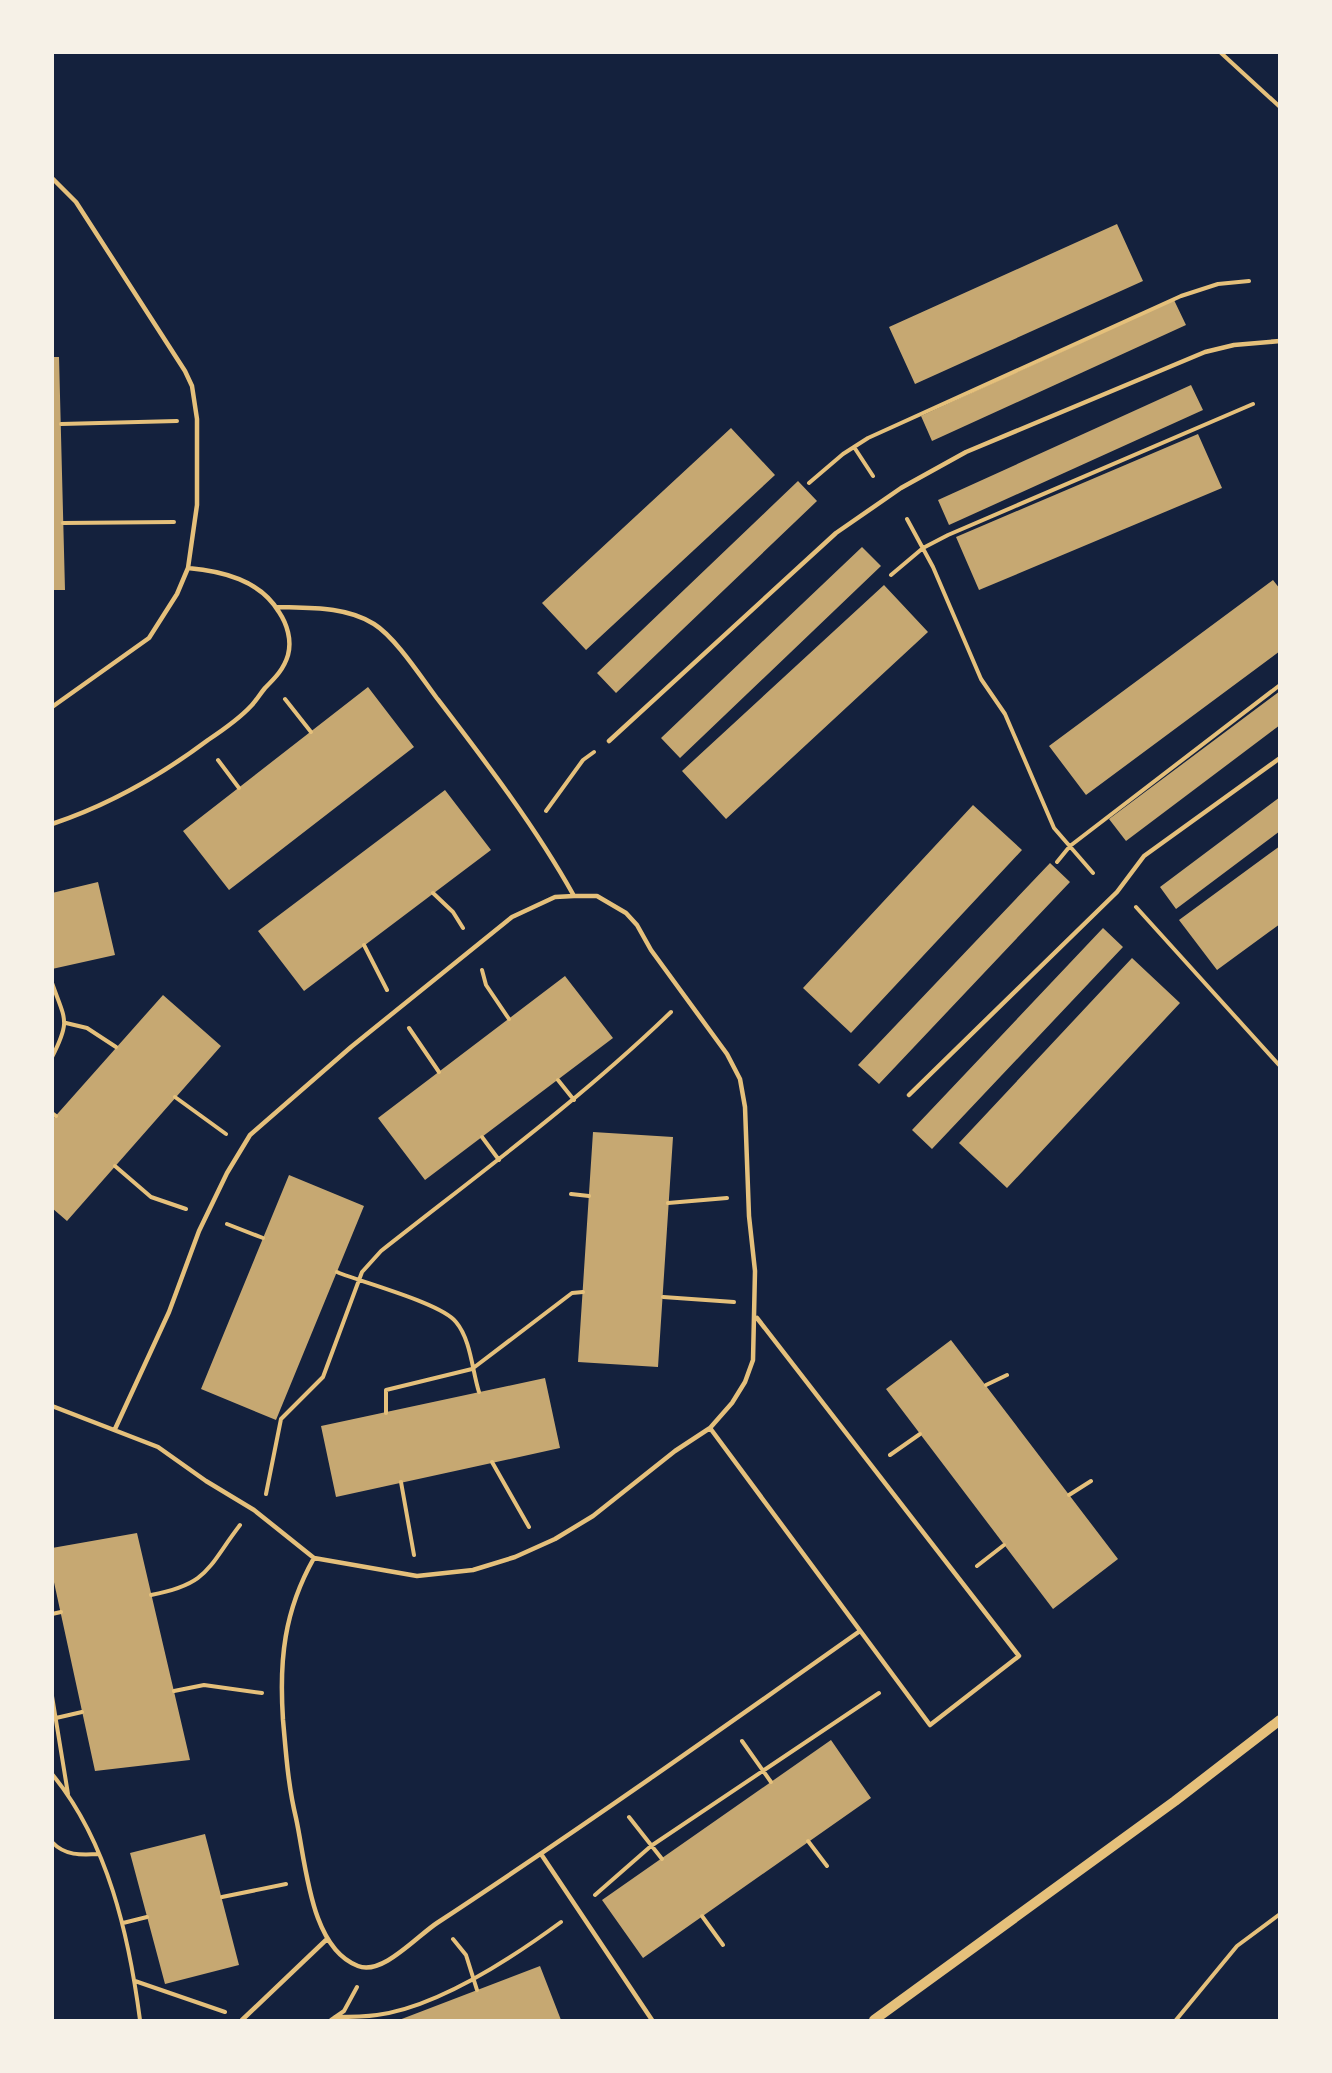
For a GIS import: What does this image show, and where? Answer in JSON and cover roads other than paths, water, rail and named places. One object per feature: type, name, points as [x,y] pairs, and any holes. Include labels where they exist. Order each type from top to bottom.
[{"type":"street","points":[[874,2020],[1175,1801],[1280,1720]]},
{"type":"lane","points":[[52,178],[76,202],[185,371],[192,386],[197,420],[195,522],[188,568],[177,594],[149,638],[52,707]]},
{"type":"lane","points":[[609,741],[836,533],[901,488],[966,452],[1205,352],[1234,345],[1280,341]]},
{"type":"lane","points":[[52,824],[97,808],[133,790],[205,743],[251,707],[273,682],[289,653],[286,623],[276,607],[254,587],[217,571],[188,568]]},
{"type":"lane","points":[[276,607],[348,613],[375,624],[408,659],[532,830],[574,896]]},
{"type":"lane","points":[[909,1095],[1117,892],[1144,856],[1280,758]]},
{"type":"lane","points":[[52,1406],[115,1429],[158,1448],[254,1510],[314,1558],[417,1576],[473,1570],[541,1545],[593,1516],[675,1450],[710,1428],[732,1403],[745,1382],[753,1360],[756,1303],[745,1107],[740,1079],[727,1054],[651,950],[638,925],[626,913],[597,896],[555,897],[512,917],[296,1094],[250,1135],[199,1231],[169,1312],[115,1429]]},
{"type":"lane","points":[[710,1428],[930,1725],[1019,1656],[756,1317]]},
{"type":"lane","points":[[314,1558],[302,1579],[286,1631],[281,1660],[284,1756],[308,1879],[326,1940],[339,1956],[361,1968],[380,1966],[440,1922],[730,1724],[860,1631]]},
{"type":"lane","points":[[541,1854],[652,2020]]},
{"type":"lane","points":[[242,2020],[326,1940]]}]
